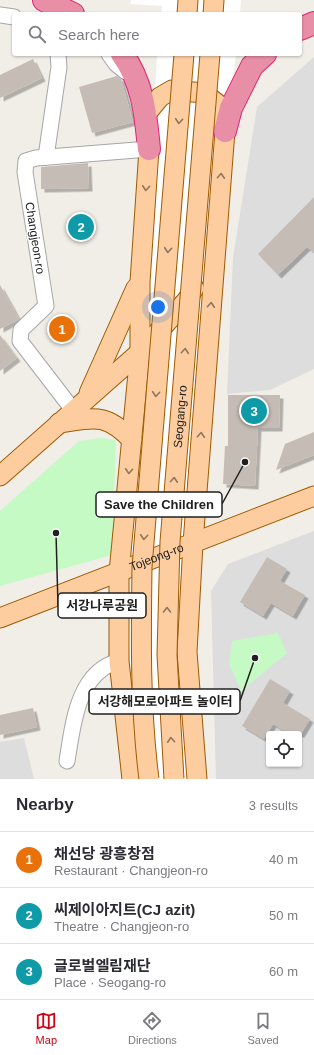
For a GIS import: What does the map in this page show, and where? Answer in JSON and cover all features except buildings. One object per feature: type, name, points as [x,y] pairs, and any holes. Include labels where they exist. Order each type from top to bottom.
[{"type":"highway","points":[[44,0],[69,12]]},
{"type":"highway","points":[[302,28],[314,23]]},
{"type":"highway","points":[[123,56],[136,79],[146,114],[149,149]]},
{"type":"highway","points":[[225,131],[231,108],[252,66],[263,56]]},
{"type":"main road","points":[[187,12],[188,0]]},
{"type":"main road","points":[[213,12],[214,0]]},
{"type":"main road","points":[[149,779],[144,717],[141,642],[142,567],[184,56]]},
{"type":"main road","name":"Seogang-ro","points":[[174,779],[167,654],[169,550],[210,56]]},
{"type":"main road","points":[[146,114],[160,97],[172,90],[204,93],[220,106],[225,131],[193,544],[187,652],[197,779]]},
{"type":"main road","points":[[132,779],[119,661],[119,573],[140,352],[140,282],[149,149]]},
{"type":"main road","points":[[0,476],[140,352],[186,300],[215,252]]},
{"type":"main road","points":[[80,404],[140,282]]},
{"type":"main road","points":[[59,423],[92,418],[106,420],[115,424],[132,440]]},
{"type":"main road","name":"Tojeong-ro","points":[[3,615],[119,573],[314,496]]},
{"type":"street","points":[[0,15],[12,17]]},
{"type":"street","points":[[46,157],[59,67],[58,56]]},
{"type":"street","points":[[110,56],[116,64],[136,79]]},
{"type":"street","name":"Changjeon-ro","points":[[80,404],[20,341],[21,330],[46,306],[25,172],[26,162],[46,157],[149,149]]},
{"type":"street","points":[[67,761],[74,715],[85,689],[97,671],[108,664],[119,661]]},
{"type":"shaded area","points":[[314,57],[314,369],[270,390],[227,394],[233,258],[257,107]]},
{"type":"shaded area","points":[[314,531],[314,779],[216,779],[211,591],[228,564]]},
{"type":"shaded area","points":[[24,738],[34,779],[0,779],[0,742]]},
{"type":"green space","points":[[100,438],[116,440],[112,555],[0,586],[0,511],[79,441]]},
{"type":"green space","points":[[278,633],[287,653],[241,691],[229,664],[232,641]]},
{"type":"pier","points":[[131,0],[241,0],[240,12],[161,12],[162,6],[130,4]]},
{"type":"pier","points":[[157,56],[236,56],[190,468],[180,586],[180,648],[188,779],[139,779],[129,646],[133,514],[139,467],[138,387]]},
{"type":"place","name":"씨제이아지트(CJ azit)","points":[[81,227]]},
{"type":"place","name":"채선당 광흥창점","points":[[62,329]]},
{"type":"place","name":"글로벌엘림재단","points":[[254,411]]},
{"type":"place","name":"Save the Children","points":[[245,462]]},
{"type":"place","name":"서강나루공원","points":[[56,533]]},
{"type":"place","name":"서강해모로아파트 놀이터","points":[[255,658]]}]
